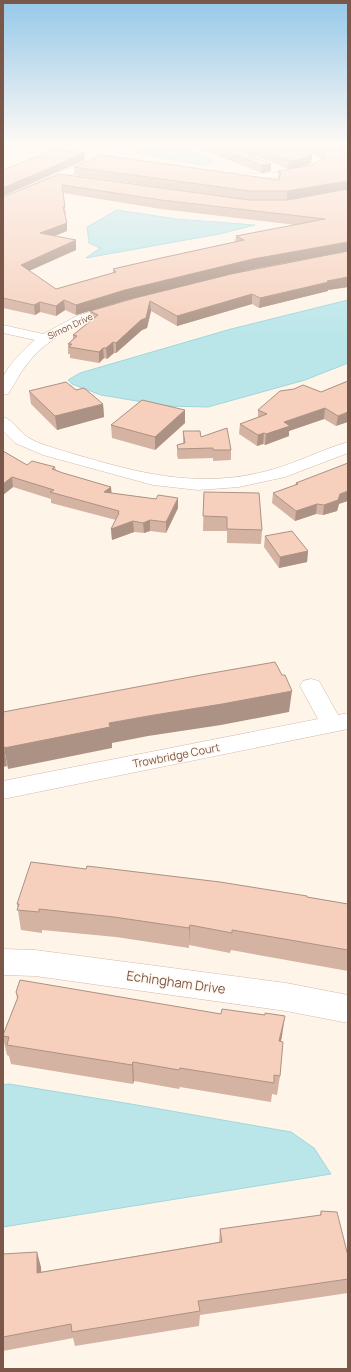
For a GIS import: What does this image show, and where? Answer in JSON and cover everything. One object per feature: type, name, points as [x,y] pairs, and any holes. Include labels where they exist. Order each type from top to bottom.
[{"type":"street","name":"Simon Drive","points":[[4,385],[11,373],[44,338],[65,326],[99,312],[134,302]]},
{"type":"street","points":[[3,329],[44,338]]},
{"type":"street","points":[[3,422],[21,440],[49,452],[154,480],[198,484],[239,482],[279,473],[348,447]]},
{"type":"street","points":[[311,686],[340,722]]},
{"type":"street","name":"Trowbridge Court","points":[[3,790],[340,722]]},
{"type":"street","name":"Echingham Drive","points":[[3,962],[36,963],[286,996],[348,1009]]},
{"type":"water","points":[[117,210],[176,219],[255,225],[219,234],[86,258],[100,248],[89,243],[87,227]]},
{"type":"water","points":[[348,300],[348,363],[305,380],[208,407],[167,406],[101,395],[72,384],[68,380],[80,373],[231,329]]},
{"type":"water","points":[[9,1084],[291,1132],[314,1148],[331,1174],[3,1227],[3,1085]]},
{"type":"building","points":[[3,208],[63,208],[67,223],[40,233],[76,240],[21,265],[56,289],[116,272],[113,269],[244,240],[236,236],[325,219],[230,208],[348,208],[348,242],[253,259],[125,290],[76,305],[64,300],[56,306],[40,302],[34,305],[3,298]]},
{"type":"building","points":[[348,251],[348,277],[260,298],[252,294],[177,316],[150,301],[146,318],[141,320],[116,343],[113,342],[99,352],[69,347],[72,344],[68,344],[77,336],[73,335],[98,315],[90,311],[231,274]]},
{"type":"building","points":[[348,381],[348,412],[338,416],[325,408],[284,422],[290,426],[266,434],[264,433],[258,435],[240,424],[267,414],[258,410],[280,391],[294,389],[303,385],[321,392]]},
{"type":"building","points":[[66,382],[76,390],[84,388],[103,404],[55,416],[29,391]]},
{"type":"building","points":[[142,400],[185,410],[155,437],[111,425]]},
{"type":"building","points":[[227,428],[231,450],[213,450],[213,448],[178,449],[177,445],[185,443],[183,431],[200,431],[201,437]]},
{"type":"building","points":[[3,451],[27,465],[32,461],[55,467],[52,469],[111,487],[104,492],[156,499],[158,495],[178,498],[166,522],[150,520],[143,523],[133,521],[111,529],[119,511],[50,492],[54,490],[12,477],[3,484]]},
{"type":"building","points":[[348,463],[348,491],[340,494],[338,500],[324,505],[317,504],[296,511],[273,493],[298,484],[296,483]]},
{"type":"building","points":[[204,492],[259,493],[262,530],[227,529],[227,517],[203,516]]},
{"type":"building","points":[[292,531],[308,551],[280,557],[265,536]]},
{"type":"building","points":[[275,662],[282,675],[285,675],[292,691],[109,723],[110,727],[4,748],[3,746],[3,712]]},
{"type":"building","points":[[31,862],[86,869],[87,866],[220,882],[348,904],[348,950],[232,930],[232,933],[190,925],[189,928],[114,917],[39,909],[39,912],[17,910],[19,904],[17,904]]},
{"type":"building","points":[[20,980],[221,1014],[222,1009],[265,1015],[265,1013],[285,1016],[279,1041],[283,1042],[280,1076],[274,1075],[274,1083],[133,1062],[132,1065],[7,1045],[9,1037],[3,1035],[18,997],[16,992]]},
{"type":"building","points":[[321,1211],[337,1212],[348,1256],[348,1279],[198,1301],[200,1311],[72,1332],[71,1324],[3,1337],[3,1254],[37,1252],[37,1273],[222,1242],[220,1229],[321,1215]]}]
